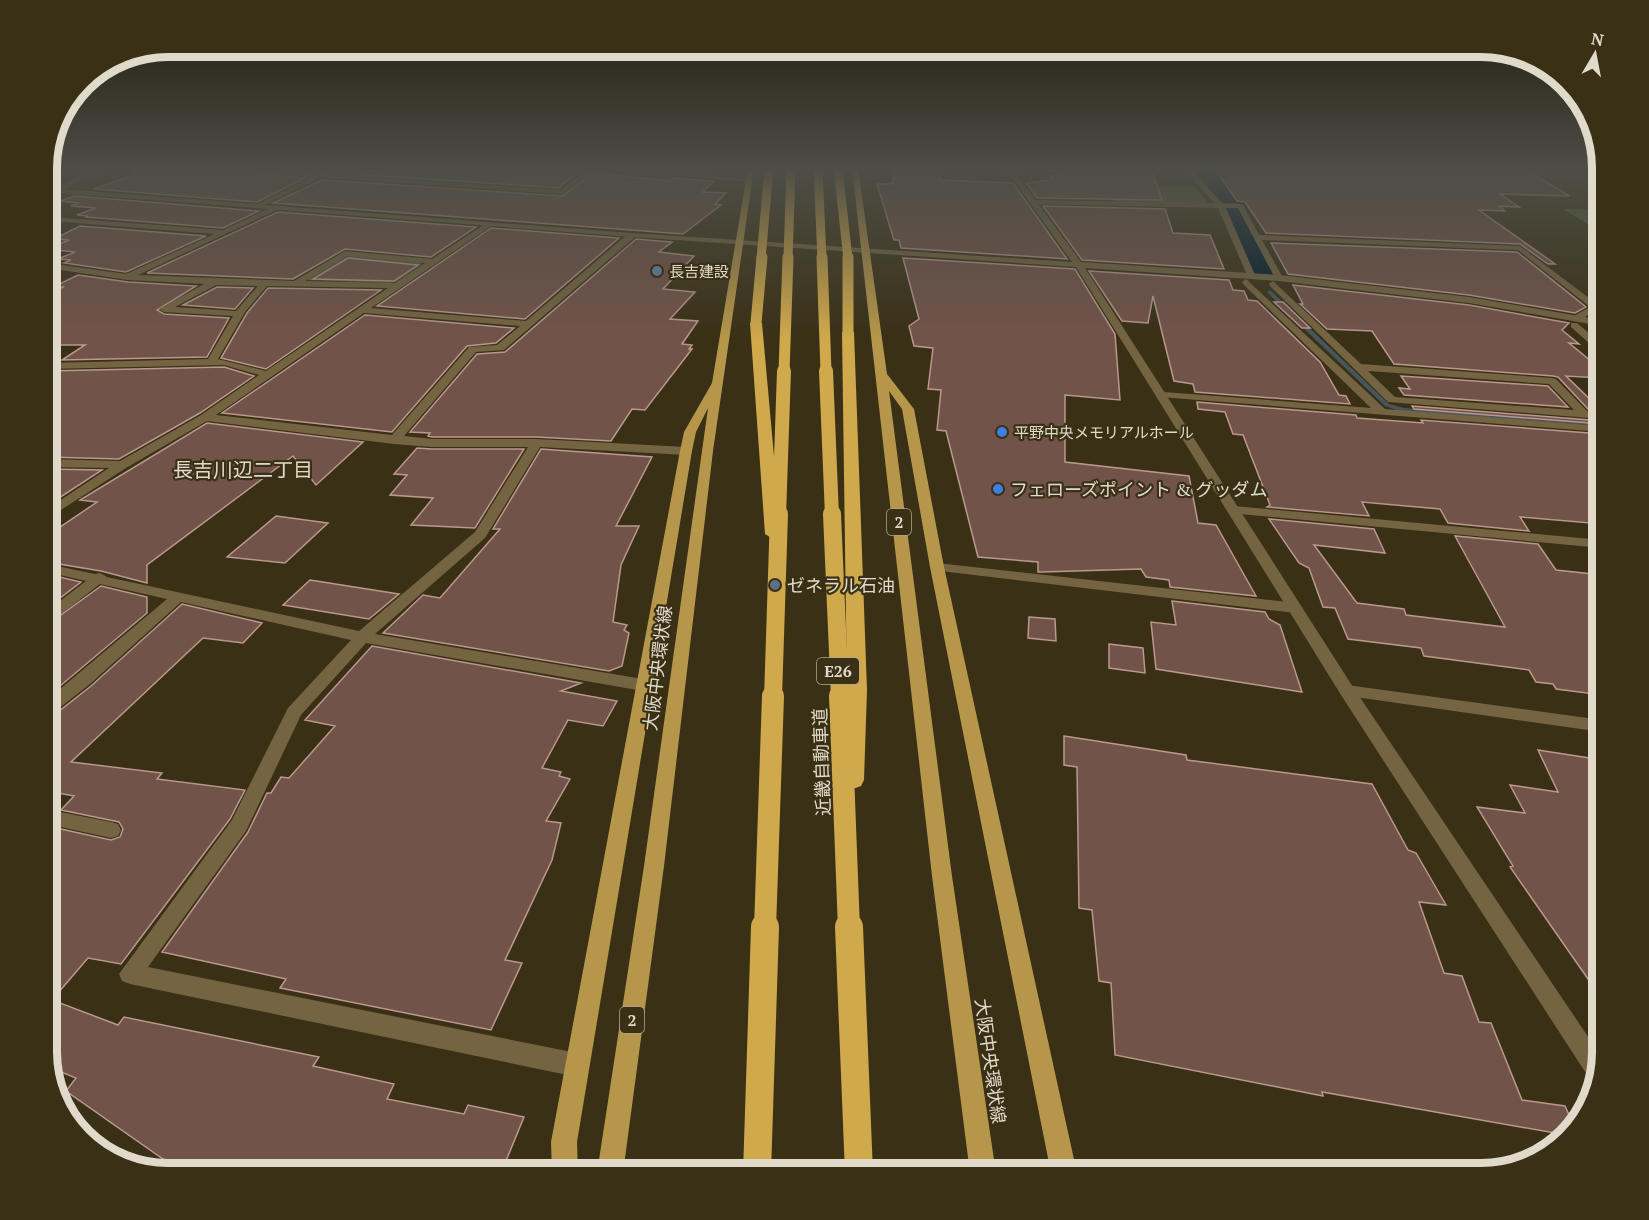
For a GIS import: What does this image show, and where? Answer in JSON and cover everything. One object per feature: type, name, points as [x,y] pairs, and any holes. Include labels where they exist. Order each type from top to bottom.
[{"type":"highway","points":[[764,225],[756,322],[776,572]]},
{"type":"highway","points":[[757,1163],[788,225]]},
{"type":"highway","name":"近畿自動車道","points":[[820,225],[859,1163]]},
{"type":"highway","points":[[844,225],[850,275],[848,332],[857,690],[847,896]]},
{"type":"main road","name":"大阪中央環状線","points":[[611,1163],[654,866],[707,451],[742,225]]},
{"type":"main road","name":"大阪中央環状線","points":[[863,225],[942,876],[982,1163]]},
{"type":"main road","points":[[881,373],[908,409],[937,567],[1062,1163]]},
{"type":"main road","points":[[565,1163],[564,1142],[577,1065],[686,451],[690,432],[719,375]]},
{"type":"street","points":[[130,225],[224,232]]},
{"type":"street","points":[[128,277],[240,225]]},
{"type":"street","points":[[57,508],[122,465],[206,417],[487,225]]},
{"type":"street","points":[[500,225],[867,251],[893,258],[1081,267],[1276,281],[1592,322]]},
{"type":"street","points":[[1049,225],[1081,267],[1164,395],[1347,691],[1592,1058]]},
{"type":"street","points":[[1226,225],[1248,279],[1382,412]]},
{"type":"street","points":[[1250,225],[1276,281],[1392,400],[1592,415]]},
{"type":"street","points":[[394,440],[473,349],[501,348],[632,235]]},
{"type":"street","points":[[1257,237],[1520,248],[1592,304]]},
{"type":"street","points":[[295,284],[345,253],[431,261]]},
{"type":"street","points":[[57,267],[128,277],[214,282],[396,286]]},
{"type":"street","points":[[214,282],[164,309],[239,314]]},
{"type":"street","points":[[211,362],[239,314],[265,283]]},
{"type":"street","points":[[361,310],[529,324]]},
{"type":"street","points":[[1576,321],[1592,310]]},
{"type":"street","points":[[1576,321],[1592,327]]},
{"type":"street","points":[[1576,321],[1592,338]]},
{"type":"street","points":[[57,366],[224,362],[267,374]]},
{"type":"street","points":[[1359,367],[1552,381],[1583,414]]},
{"type":"street","points":[[1164,395],[1592,428]]},
{"type":"street","points":[[206,417],[432,443],[536,443],[686,451]]},
{"type":"street","points":[[536,443],[480,535],[362,637],[294,712],[239,825],[130,974],[577,1065]]},
{"type":"street","points":[[57,463],[122,465]]},
{"type":"street","points":[[1234,510],[1592,543]]},
{"type":"street","points":[[937,567],[1296,609]]},
{"type":"street","points":[[57,570],[100,577],[178,597],[362,637],[643,685]]},
{"type":"street","points":[[57,610],[100,577]]},
{"type":"street","points":[[57,701],[178,597]]},
{"type":"street","points":[[1347,691],[1592,725]]},
{"type":"street","points":[[57,820],[111,830]]},
{"type":"green space","points":[[342,257],[422,264],[396,282],[389,283],[306,280]]},
{"type":"building","points":[[185,225],[229,225],[223,228]]},
{"type":"building","points":[[250,225],[449,225],[476,227],[431,257],[345,249],[293,279],[147,273]]},
{"type":"building","points":[[563,225],[695,225],[683,234]]},
{"type":"building","points":[[889,225],[1043,225],[1067,259],[901,248],[899,240],[894,240]]},
{"type":"building","points":[[1057,225],[1170,225],[1173,233],[1210,235],[1224,269],[1082,260]]},
{"type":"building","points":[[1261,225],[1500,225],[1555,264],[1548,264],[1520,244],[1266,233]]},
{"type":"building","points":[[80,226],[206,236],[126,272],[64,263],[71,260],[58,259],[75,252],[57,250],[57,245],[69,240],[57,238]]},
{"type":"building","points":[[491,228],[619,238],[525,319],[377,306]]},
{"type":"building","points":[[636,239],[672,242],[659,252],[694,256],[663,289],[695,292],[670,319],[698,321],[682,344],[692,345],[689,349],[692,349],[645,410],[632,409],[611,441],[536,437],[432,437],[428,436],[430,433],[410,432],[477,354],[505,352]]},
{"type":"building","points":[[1271,243],[1517,252],[1586,307],[1575,313],[1469,295],[1288,274]]},
{"type":"building","points":[[348,258],[418,265],[394,281],[313,279]]},
{"type":"building","points":[[903,258],[1075,269],[1115,334],[1120,400],[1065,395],[1065,462],[1189,476],[1198,523],[1216,525],[1256,596],[1170,587],[1169,580],[1146,577],[1141,569],[1038,572],[1038,562],[978,557],[946,431],[937,430],[941,390],[928,389],[933,348],[914,346],[909,326],[919,319]]},
{"type":"building","points":[[1089,271],[1229,280],[1233,290],[1244,291],[1248,300],[1257,301],[1320,362],[1339,395],[1346,396],[1350,404],[1195,392],[1193,384],[1174,381],[1153,296],[1148,323],[1122,321]]},
{"type":"building","points":[[78,275],[128,282],[196,286],[157,310],[164,314],[229,318],[207,357],[62,360],[85,345],[57,345],[57,290],[63,287],[57,285]]},
{"type":"building","points":[[1293,285],[1469,305],[1569,323],[1562,330],[1579,344],[1569,343],[1592,362],[1592,377],[1566,376],[1592,401],[1592,410],[1588,409],[1558,377],[1394,364],[1372,331],[1327,329],[1300,304],[1303,304]]},
{"type":"building","points":[[217,287],[253,288],[235,309],[183,305]]},
{"type":"building","points":[[268,288],[381,290],[266,369],[221,358],[247,313]]},
{"type":"building","points":[[1274,302],[1283,302],[1310,328],[1302,328]]},
{"type":"building","points":[[365,315],[514,328],[496,343],[467,346],[392,432],[222,413]]},
{"type":"building","points":[[224,367],[254,376],[200,413],[119,459],[57,457],[57,371]]},
{"type":"building","points":[[1401,376],[1548,386],[1568,407],[1404,395],[1399,388],[1410,389]]},
{"type":"building","points":[[1197,402],[1356,415],[1357,418],[1423,423],[1421,420],[1592,433],[1592,523],[1520,517],[1529,531],[1448,523],[1440,509],[1362,502],[1369,516],[1267,507],[1270,505],[1243,435],[1233,434],[1225,412],[1198,409]]},
{"type":"building","points":[[1412,406],[1592,420],[1592,423],[1414,409]]},
{"type":"building","points":[[207,423],[363,442],[316,485],[293,456],[147,565],[147,583],[101,571],[57,564],[57,529],[97,502],[80,500]]},
{"type":"building","points":[[417,448],[524,449],[475,528],[411,525],[433,498],[390,495],[407,475],[394,474]]},
{"type":"building","points":[[541,449],[652,457],[616,526],[639,526],[621,565],[613,622],[627,625],[624,630],[629,633],[622,666],[609,671],[383,633],[423,595],[440,598],[500,529],[493,529]]},
{"type":"building","points":[[57,469],[102,470],[57,498]]},
{"type":"building","points":[[276,516],[328,523],[285,563],[227,557]]},
{"type":"building","points":[[1269,519],[1374,529],[1385,553],[1314,545],[1357,603],[1404,609],[1406,615],[1505,627],[1455,536],[1538,544],[1556,570],[1592,574],[1592,694],[1556,689],[1553,684],[1536,682],[1529,670],[1424,656],[1421,648],[1348,639],[1335,608],[1323,607],[1309,568],[1299,563]]},
{"type":"building","points":[[57,576],[81,582],[57,600]]},
{"type":"building","points":[[310,580],[399,594],[369,619],[283,605]]},
{"type":"building","points":[[101,586],[147,597],[147,613],[57,689],[57,618]]},
{"type":"building","points":[[1172,601],[1265,612],[1269,619],[1280,625],[1302,692],[1156,669],[1151,622],[1176,625]]},
{"type":"building","points":[[182,604],[262,623],[243,643],[203,638],[71,762],[162,773],[157,779],[245,790],[230,819],[121,964],[88,958],[57,994],[57,828],[111,840],[120,837],[123,829],[119,822],[61,810],[74,796],[57,793],[57,713],[91,686]]},
{"type":"building","points":[[1029,617],[1055,619],[1056,641],[1028,638]]},
{"type":"building","points":[[1109,644],[1143,648],[1145,673],[1109,668]]},
{"type":"building","points":[[372,646],[581,683],[561,691],[617,701],[603,726],[568,720],[542,768],[561,772],[559,776],[570,779],[546,821],[561,823],[552,860],[505,960],[522,963],[491,1030],[280,988],[286,979],[162,952],[248,832],[267,793],[271,793],[281,777],[289,778],[335,726],[305,720]]},
{"type":"building","points":[[1064,736],[1186,755],[1187,760],[1372,784],[1408,850],[1416,853],[1446,905],[1419,902],[1444,973],[1462,976],[1479,1022],[1491,1023],[1522,1100],[1565,1106],[1570,1118],[1569,1120],[1557,1133],[1322,1092],[1323,1096],[1115,1055],[1111,983],[1099,981],[1092,910],[1079,908],[1077,767],[1064,765]]},
{"type":"building","points":[[1538,750],[1592,758],[1592,985],[1510,867],[1513,866],[1477,807],[1525,813],[1510,785],[1558,792]]},
{"type":"building","points":[[57,1002],[118,1025],[124,1017],[319,1057],[313,1066],[394,1084],[387,1099],[464,1114],[468,1105],[524,1117],[505,1163],[169,1163],[66,1091],[76,1078],[59,1071]]},
{"type":"waterway","points":[[1241,225],[1260,270]]},
{"type":"waterway","points":[[1270,292],[1288,310]]},
{"type":"waterway","points":[[1298,320],[1387,405],[1403,410],[1592,423]]},
{"type":"place","name":"長吉建設","points":[[657,271]]},
{"type":"place","name":"平野中央メモリアルホール","points":[[1002,432]]},
{"type":"place","name":"フェローズポイント & グッダム","points":[[998,489]]},
{"type":"place","name":"ゼネラル石油","points":[[775,585]]},
{"type":"district","name":"長吉川辺二丁目","points":[[243,469]]}]
